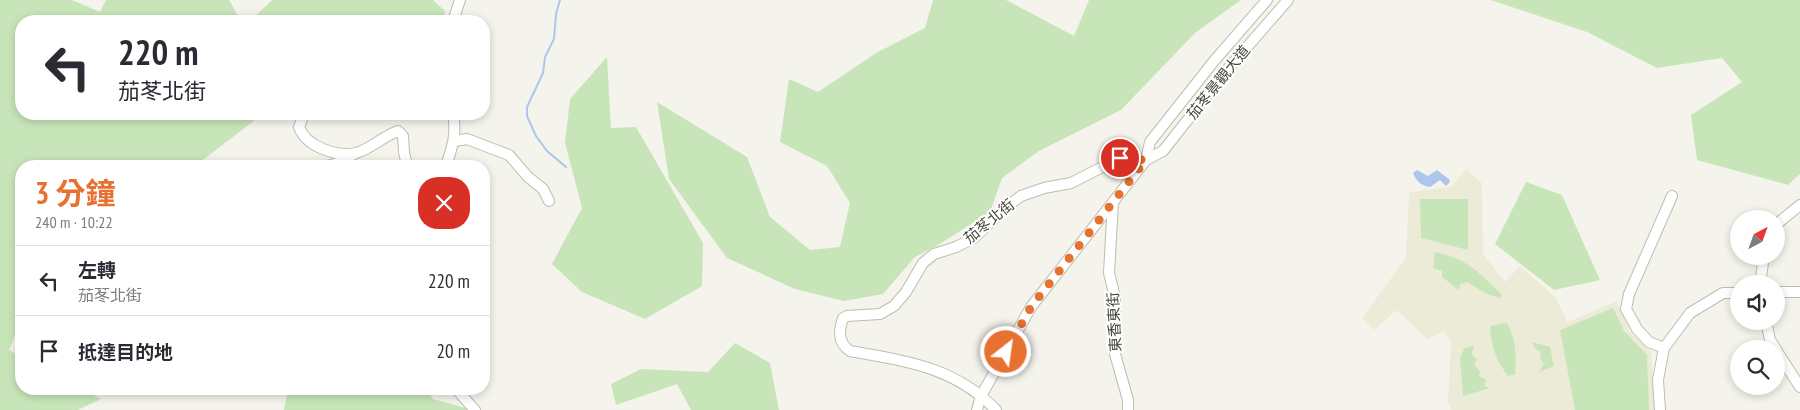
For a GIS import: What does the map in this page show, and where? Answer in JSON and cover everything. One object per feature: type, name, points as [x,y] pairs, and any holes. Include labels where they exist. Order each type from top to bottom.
[{"type":"street","points":[[455,15],[460,0]]},
{"type":"street","name":"茄苳景觀大道","points":[[1146,160],[1150,142],[1214,61],[1267,0]]},
{"type":"street","name":"茄苳景觀大道","points":[[977,410],[981,396],[1031,307],[1146,160],[1163,151],[1226,70],[1288,0]]},
{"type":"street","points":[[302,120],[299,128],[301,133],[317,146],[331,152],[354,153]]},
{"type":"street","points":[[448,160],[455,140],[454,120]]},
{"type":"street","points":[[343,160],[398,131],[403,136],[406,160]]},
{"type":"street","points":[[455,140],[467,139],[509,155],[528,177],[543,189],[549,201]]},
{"type":"street","name":"茄苳北街","points":[[996,410],[981,396],[958,380],[922,365],[846,348],[840,340],[843,318],[847,316],[880,314],[894,306],[906,292],[923,263],[934,254],[956,247],[974,238],[1021,196],[1044,188],[1071,184],[1120,158],[1146,160]]},
{"type":"street","points":[[1664,348],[1649,342],[1637,329],[1626,309],[1629,294],[1672,196]]},
{"type":"street","name":"東香東街","points":[[1113,202],[1109,273],[1115,297],[1115,354],[1128,400],[1128,410]]},
{"type":"street","points":[[1785,217],[1800,205]]},
{"type":"street","points":[[1785,292],[1800,292]]},
{"type":"street","points":[[1660,410],[1658,380],[1664,348],[1690,313],[1724,293],[1730,293]]},
{"type":"street","points":[[1785,363],[1800,387]]},
{"type":"street","points":[[461,395],[475,410]]},
{"type":"shaded area","points":[[1466,169],[1482,183],[1483,254],[1505,282],[1520,266],[1556,298],[1568,322],[1617,301],[1629,331],[1651,352],[1655,410],[1451,410],[1448,401],[1451,341],[1444,331],[1428,340],[1397,310],[1374,330],[1362,318],[1406,258],[1409,192],[1451,187]]},
{"type":"green space","points":[[0,0],[72,0],[100,12],[106,0],[229,0],[238,15],[15,15],[15,120],[255,120],[203,160],[15,160],[15,335],[9,350],[15,354],[15,395],[93,395],[101,399],[78,410],[0,410]]},
{"type":"green space","points":[[272,0],[433,0],[445,11],[445,15],[256,15]]},
{"type":"green space","points":[[933,0],[1006,0],[1074,36],[1089,0],[1241,0],[1195,33],[1121,110],[1039,151],[1002,178],[990,212],[938,245],[915,257],[883,294],[844,301],[795,289],[727,258],[669,179],[657,102],[747,157],[770,217],[810,250],[840,247],[850,203],[827,166],[780,142],[789,79],[818,92],[876,53],[925,28]]},
{"type":"green space","points":[[1491,0],[1800,0],[1800,174],[1788,185],[1697,160],[1691,115],[1742,82],[1722,58],[1657,68],[1587,32]]},
{"type":"green space","points":[[607,57],[611,128],[636,127],[703,243],[702,286],[645,319],[582,292],[552,264],[582,208],[565,143],[570,99]]},
{"type":"green space","points":[[1526,182],[1562,195],[1600,280],[1554,290],[1495,244]]},
{"type":"green space","points":[[1420,199],[1468,199],[1468,250],[1421,238]]},
{"type":"green space","points":[[1435,252],[1464,262],[1502,295],[1500,298],[1485,293],[1467,282],[1460,284],[1459,290],[1442,277],[1442,271],[1433,268]]},
{"type":"green space","points":[[1613,308],[1624,331],[1647,355],[1649,410],[1575,410],[1560,330]]},
{"type":"green space","points":[[1507,323],[1514,342],[1516,361],[1515,374],[1508,376],[1495,352],[1490,326]]},
{"type":"green space","points":[[1532,342],[1550,347],[1554,366],[1539,372],[1544,364],[1540,359],[1541,353]]},
{"type":"green space","points":[[735,343],[770,363],[779,410],[691,410],[677,384],[616,405],[611,384],[641,369],[708,372]]},
{"type":"green space","points":[[1474,345],[1472,355],[1477,359],[1474,365],[1480,371],[1479,376],[1486,380],[1484,386],[1490,388],[1463,396],[1460,358],[1464,349]]},
{"type":"green space","points":[[287,395],[430,395],[433,399],[473,410],[284,410]]},
{"type":"water","points":[[1417,170],[1428,176],[1437,170],[1450,180],[1449,183],[1446,186],[1440,180],[1430,187],[1421,184],[1413,173]]},
{"type":"waterway","points":[[560,0],[556,14],[554,39],[545,57],[543,73],[527,107],[527,116],[536,136],[547,151],[566,167]]},
{"type":"route","points":[[1006,352],[1031,307],[1146,160],[1120,158]]}]
